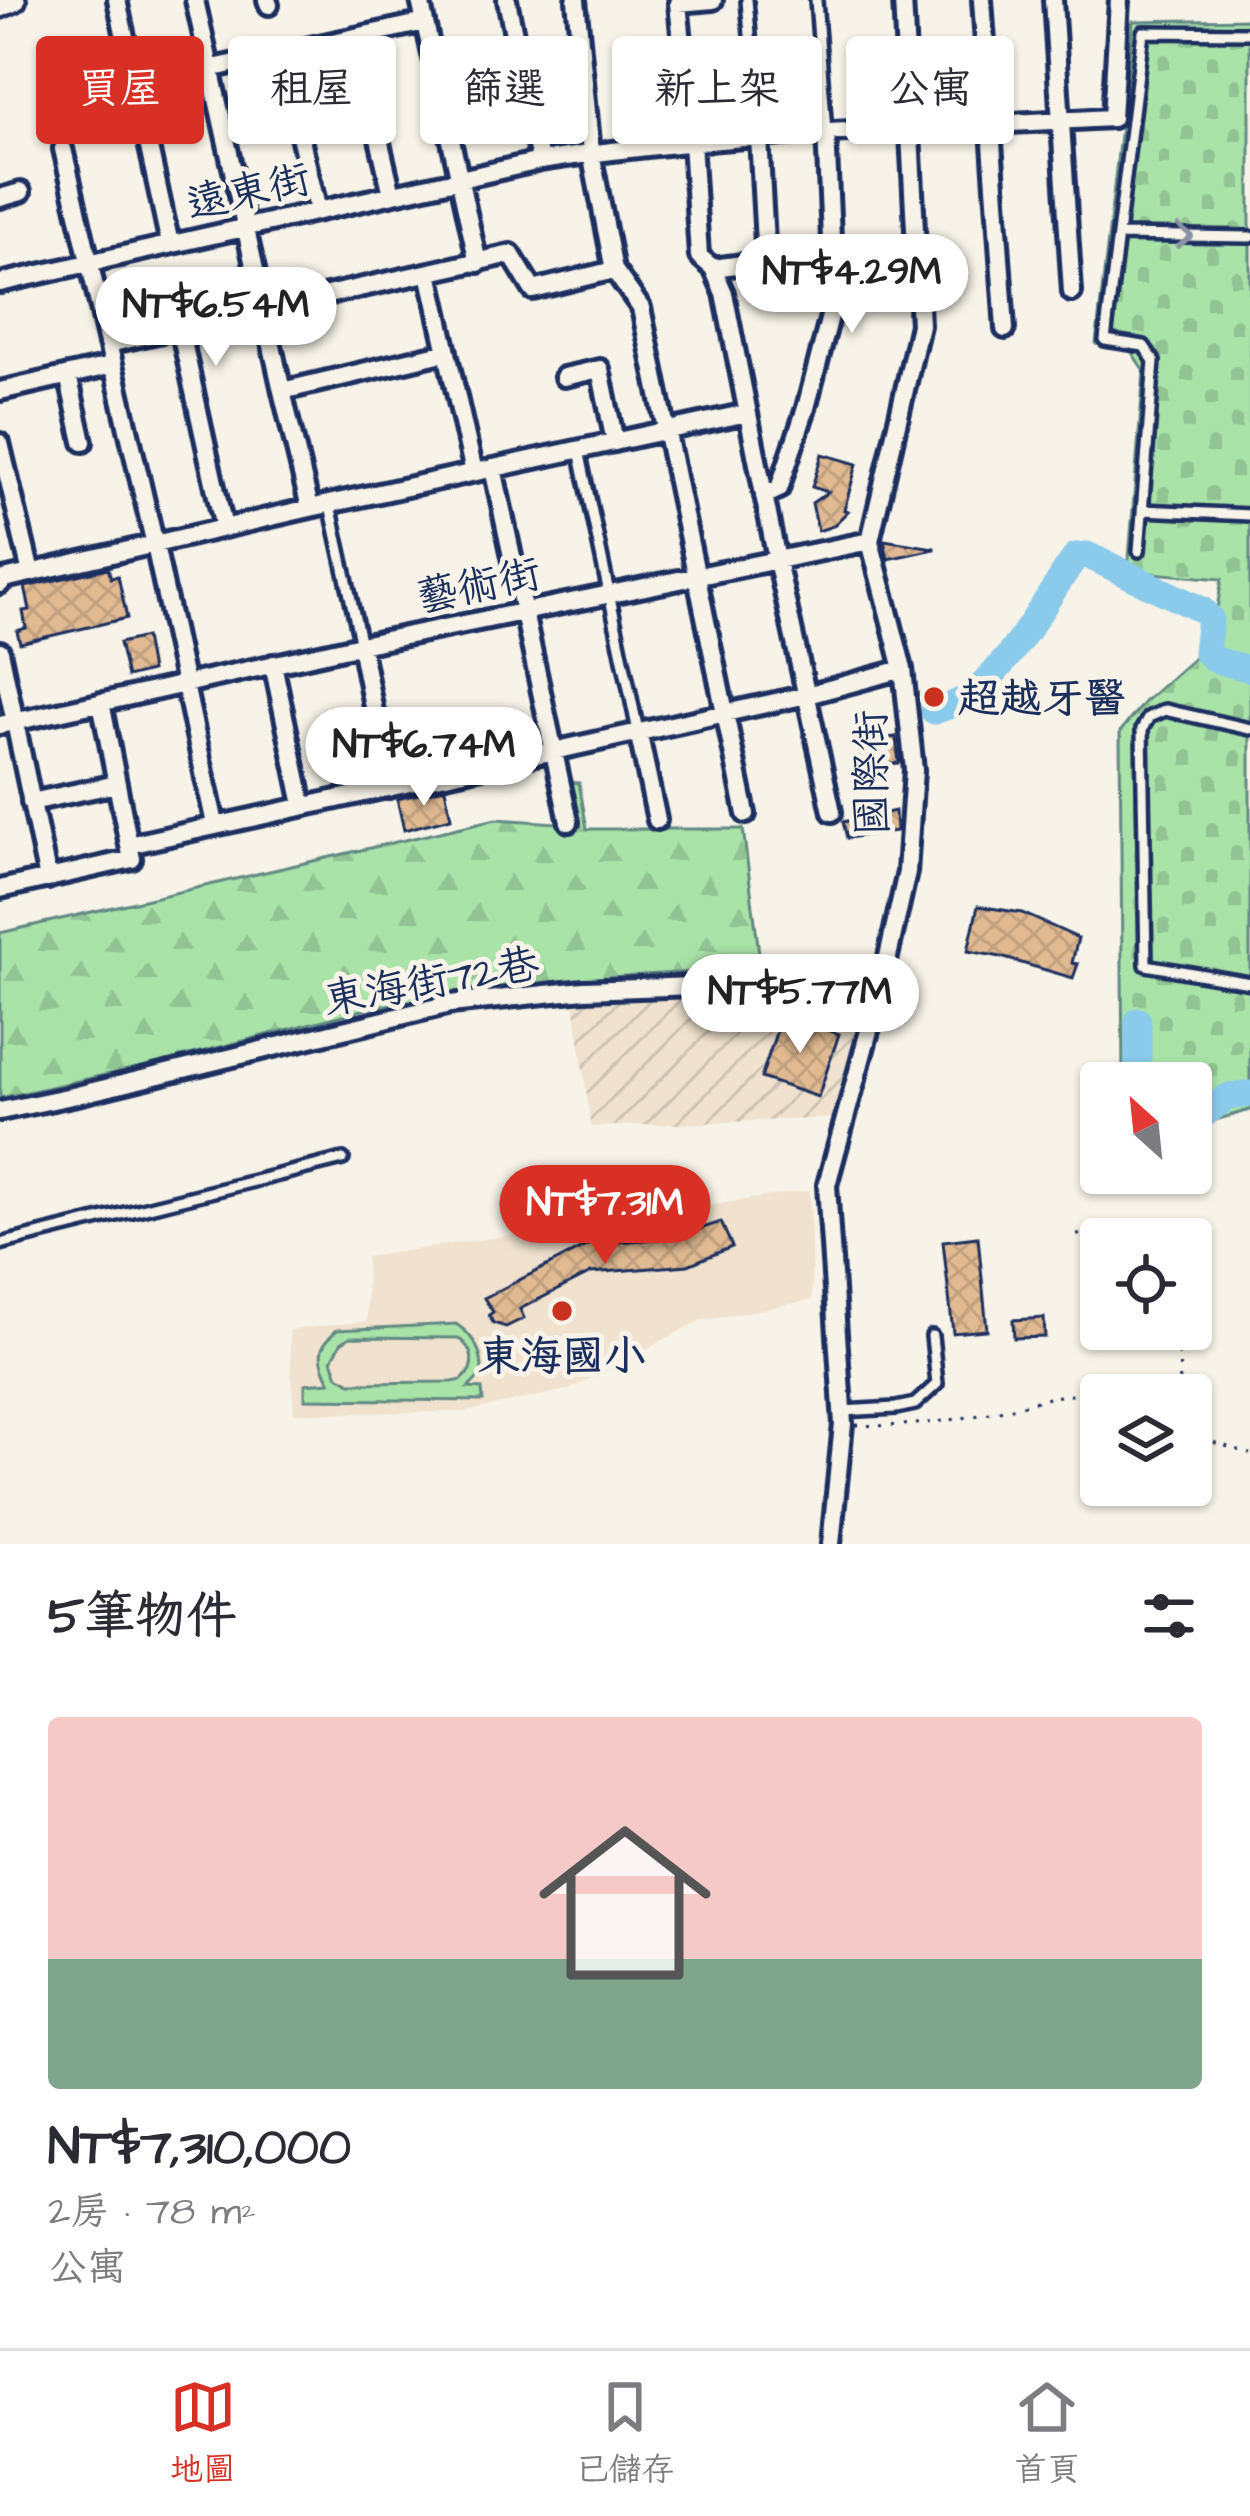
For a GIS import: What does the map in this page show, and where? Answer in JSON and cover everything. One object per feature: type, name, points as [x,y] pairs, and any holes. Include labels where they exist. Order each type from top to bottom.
[{"type":"street","points":[[0,6],[14,0]]},
{"type":"street","points":[[117,0],[125,36]]},
{"type":"street","points":[[194,0],[310,508]]},
{"type":"street","points":[[421,0],[478,262]]},
{"type":"street","points":[[507,0],[540,161]]},
{"type":"street","points":[[576,0],[591,153],[614,270],[641,308],[746,814]]},
{"type":"street","points":[[681,36],[678,3],[713,0]]},
{"type":"street","name":"國際街","points":[[903,0],[905,36]]},
{"type":"street","points":[[982,0],[984,36]]},
{"type":"street","points":[[1053,0],[1072,292]]},
{"type":"street","name":"遠東街","points":[[1014,123],[1112,118],[1119,0]]},
{"type":"street","points":[[360,36],[425,22]]},
{"type":"street","points":[[204,70],[228,64]]},
{"type":"street","name":"遠東街","points":[[822,132],[846,131]]},
{"type":"street","points":[[764,496],[778,489],[806,408],[833,301],[826,132]]},
{"type":"street","points":[[148,144],[170,244]]},
{"type":"street","points":[[302,144],[318,211]]},
{"type":"street","points":[[380,144],[392,194]]},
{"type":"street","name":"遠東街","points":[[0,283],[540,161],[667,144]]},
{"type":"street","points":[[692,144],[706,262],[724,293],[832,812]]},
{"type":"street","points":[[706,262],[766,261],[759,144]]},
{"type":"street","name":"國際街","points":[[831,1544],[842,1417],[827,1185],[884,979],[907,872],[914,770],[903,669],[870,541],[920,326],[910,144]]},
{"type":"street","points":[[990,144],[1004,329]]},
{"type":"street","points":[[63,149],[215,824]]},
{"type":"street","points":[[0,197],[21,193]]},
{"type":"street","points":[[108,344],[511,254],[533,290],[614,270]]},
{"type":"street","points":[[429,273],[474,472]]},
{"type":"street","points":[[180,328],[224,528]]},
{"type":"street","points":[[282,391],[447,352]]},
{"type":"street","points":[[0,391],[113,365]]},
{"type":"street","points":[[564,377],[600,369],[616,442]]},
{"type":"street","points":[[68,375],[83,442]]},
{"type":"street","points":[[0,584],[4,579],[310,508],[747,413]]},
{"type":"street","points":[[0,443],[31,573]]},
{"type":"street","points":[[493,468],[569,822]]},
{"type":"street","name":"藝術街","points":[[7,723],[361,644],[870,541]]},
{"type":"street","points":[[361,644],[389,788]]},
{"type":"street","points":[[0,651],[7,723],[48,879]]},
{"type":"street","points":[[273,664],[303,805]]},
{"type":"street","points":[[129,844],[807,695],[903,669]]},
{"type":"street","points":[[0,890],[132,859],[101,702]]},
{"type":"street","points":[[638,731],[657,820]]},
{"type":"street","points":[[31,802],[117,784]]},
{"type":"street","name":"東海街72巷","points":[[0,1111],[450,1004],[584,990],[884,979]]},
{"type":"lane","points":[[747,0],[750,36]]},
{"type":"lane","points":[[816,0],[826,132]]},
{"type":"lane","points":[[1139,551],[1154,361],[1144,346],[1105,340],[1143,32],[1250,33]]},
{"type":"lane","points":[[1118,235],[1250,237]]},
{"type":"lane","points":[[579,450],[638,731]]},
{"type":"lane","points":[[330,505],[361,644]]},
{"type":"lane","points":[[1142,510],[1250,515]]},
{"type":"lane","points":[[1250,729],[1165,710],[1149,717],[1142,729],[1146,964],[1250,983]]},
{"type":"lane","points":[[0,1244],[343,1160]]},
{"type":"lane","points":[[842,1417],[915,1404],[937,1384],[932,1336]]},
{"type":"path","points":[[842,1417],[893,1427],[966,1418],[1080,1394]]},
{"type":"path","points":[[1212,1442],[1250,1454]]},
{"type":"shaded area","points":[[871,989],[840,1118],[591,1127],[573,996]]},
{"type":"shaded area","name":"東海國小","points":[[810,1190],[812,1300],[699,1321],[571,1389],[465,1412],[294,1413],[289,1330],[367,1321],[366,1257]]},
{"type":"green space","points":[[1250,19],[1250,1110],[1212,1121],[1212,1062],[1123,1062],[1120,732],[1144,702],[1211,643],[1222,579],[1128,571],[1144,371],[1131,351],[1096,344],[1133,21]]},
{"type":"green space","points":[[556,782],[579,783],[587,829],[743,829],[761,968],[468,991],[370,1008],[151,1065],[0,1098],[0,933],[496,819],[557,823]]},
{"type":"green space","points":[[456,1324],[479,1352],[482,1374],[468,1388],[482,1389],[483,1401],[305,1399],[305,1384],[330,1382],[321,1354],[337,1330]],"holes":[[[350,1337],[458,1338],[470,1352],[472,1363],[462,1380],[452,1382],[351,1383],[338,1376],[332,1360]]]},
{"type":"building","points":[[822,454],[857,464],[844,510],[848,511],[833,526],[818,531],[812,503],[828,492],[812,487]]},
{"type":"building","points":[[884,540],[934,548],[934,549],[888,559]]},
{"type":"building","points":[[108,568],[111,578],[118,576],[127,618],[20,643],[17,631],[26,628],[23,611],[30,610],[25,587]]},
{"type":"building","points":[[145,637],[151,671],[127,677],[119,643]]},
{"type":"building","points":[[896,737],[899,763],[862,767],[859,741]]},
{"type":"building","points":[[445,788],[451,818],[404,830],[397,799]]},
{"type":"building","points":[[895,811],[896,831],[847,838],[843,822]]},
{"type":"building","points":[[978,906],[1022,913],[1078,938],[1073,978],[968,951]]},
{"type":"building","points":[[782,1015],[839,1034],[818,1097],[761,1078]]},
{"type":"building","points":[[721,1222],[732,1247],[688,1265],[591,1273],[520,1309],[524,1318],[506,1327],[493,1323],[489,1315],[493,1312],[484,1298],[590,1244],[672,1238]]},
{"type":"building","points":[[978,1237],[987,1330],[953,1333],[943,1241]]},
{"type":"building","points":[[1044,1318],[1045,1337],[1014,1338],[1013,1320]]},
{"type":"waterway","points":[[934,711],[961,701],[993,674],[1076,556],[1087,555],[1202,610],[1210,618],[1206,652],[1215,660],[1250,669]]},
{"type":"waterway","points":[[1138,1021],[1138,1062]]},
{"type":"waterway","points":[[1212,1108],[1227,1097],[1250,1094]]},
{"type":"place","name":"超越牙醫","points":[[934,697]]},
{"type":"place","name":"東海國小","points":[[562,1311]]}]
